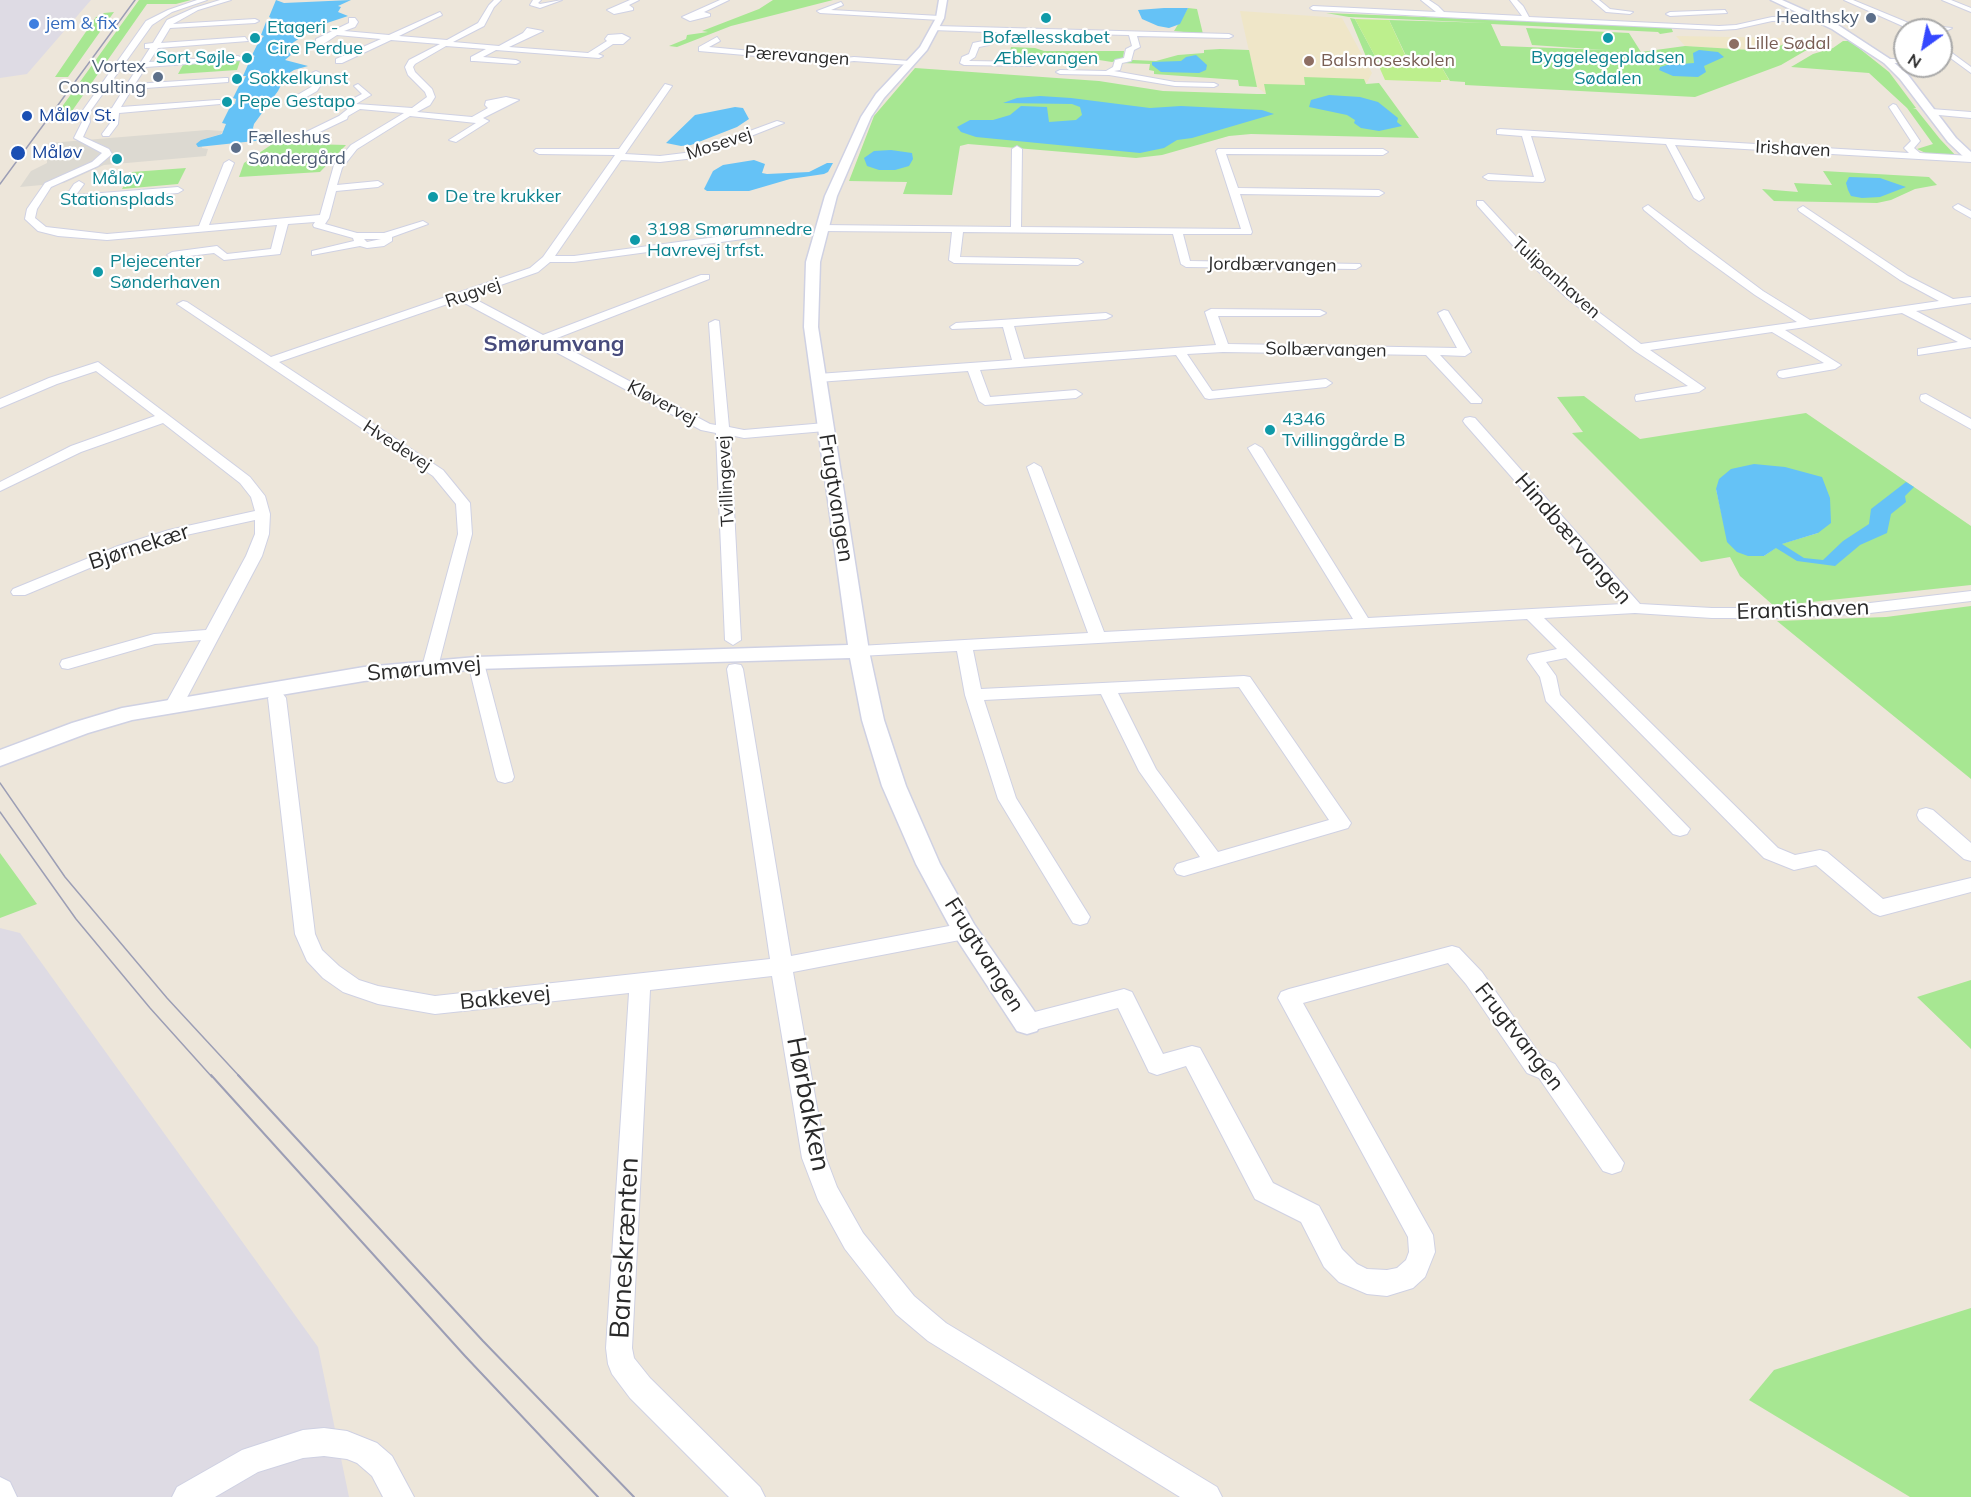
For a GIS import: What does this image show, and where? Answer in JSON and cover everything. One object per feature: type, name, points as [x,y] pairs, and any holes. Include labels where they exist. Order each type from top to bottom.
[{"type":"street","points":[[204,0],[170,11],[149,23],[145,28],[85,113],[86,122],[78,138],[107,153],[95,164],[55,181],[46,195],[32,209],[30,219],[42,229],[58,233],[106,237],[324,218]]},
{"type":"street","points":[[106,134],[115,122],[115,110],[170,22],[185,13],[228,0]]},
{"type":"street","points":[[358,240],[318,225],[324,218],[337,168],[354,147],[369,136],[428,103],[431,97],[429,91],[411,73],[409,67],[418,58],[481,24],[491,6],[498,0]]},
{"type":"street","points":[[538,0],[532,4],[540,6],[558,0]]},
{"type":"street","points":[[625,6],[636,0]]},
{"type":"street","points":[[700,13],[728,0],[738,1]]},
{"type":"street","points":[[1424,0],[1442,15]]},
{"type":"street","points":[[1513,0],[1521,6],[1527,19]]},
{"type":"street","points":[[1595,0],[1608,11],[1641,13]]},
{"type":"street","points":[[1775,0],[1851,35],[1887,61],[1904,77],[1952,140],[1971,159]]},
{"type":"street","points":[[1847,0],[1893,19]]},
{"type":"street","points":[[1945,0],[1971,10]]},
{"type":"street","points":[[841,4],[820,11],[944,16],[971,29],[1062,27]]},
{"type":"street","points":[[1705,4],[1752,22]]},
{"type":"street","points":[[1313,8],[1719,28],[1736,27],[1752,22],[1817,18]]},
{"type":"street","points":[[1660,14],[1732,15]]},
{"type":"street","points":[[365,61],[341,60],[438,15],[452,17]]},
{"type":"street","points":[[944,16],[957,23],[966,24],[971,29]]},
{"type":"street","name":"Frugtvangen","points":[[944,16],[924,48],[880,96],[866,117],[831,196],[813,262],[810,295],[811,327],[825,427],[859,651],[873,720],[894,786],[928,864],[965,931],[1027,1023],[1124,998],[1157,1065],[1192,1055],[1264,1191],[1310,1214],[1333,1258],[1348,1273],[1367,1281],[1387,1284],[1404,1279],[1416,1268],[1422,1252],[1420,1235],[1289,998],[1452,954],[1473,978],[1535,1066],[1547,1071],[1612,1163]]},
{"type":"street","points":[[319,43],[352,25],[354,22],[352,20]]},
{"type":"street","points":[[145,28],[255,21]]},
{"type":"street","points":[[1015,26],[1229,36]]},
{"type":"street","points":[[991,30],[986,43],[976,45],[972,55],[966,57],[964,63],[1028,64]]},
{"type":"street","points":[[402,32],[424,34]]},
{"type":"street","points":[[337,33],[595,55],[611,42]]},
{"type":"street","points":[[1109,74],[1110,70],[1117,68],[1118,62],[1128,59],[1130,49],[1140,45],[1133,42],[1133,33]]},
{"type":"street","points":[[516,62],[474,59],[527,34]]},
{"type":"street","points":[[132,47],[245,39]]},
{"type":"street","name":"Pærevangen","points":[[717,39],[702,49],[837,61],[854,59],[910,63]]},
{"type":"street","points":[[987,39],[999,39]]},
{"type":"street","points":[[1056,40],[1068,41]]},
{"type":"street","points":[[381,42],[404,44]]},
{"type":"street","points":[[1953,50],[1963,52]]},
{"type":"street","points":[[1953,56],[1971,71]]},
{"type":"street","points":[[117,67],[238,58]]},
{"type":"street","points":[[1887,61],[1893,61]]},
{"type":"street","points":[[1953,64],[1962,64]]},
{"type":"street","points":[[1060,72],[1109,74],[1152,82],[1214,85]]},
{"type":"street","points":[[316,73],[318,83],[314,89],[291,102],[359,106],[485,121],[453,140]]},
{"type":"street","points":[[102,89],[225,80]]},
{"type":"street","points":[[347,105],[367,95],[358,86]]},
{"type":"street","name":"Rugvej","points":[[269,362],[462,297],[534,270],[547,259],[669,86]]},
{"type":"street","points":[[85,113],[217,102]]},
{"type":"street","points":[[303,137],[344,117],[343,115],[359,106]]},
{"type":"street","points":[[474,120],[495,107]]},
{"type":"street","points":[[1893,107],[1916,141],[1909,148],[1918,156]]},
{"type":"street","points":[[1931,112],[1971,115]]},
{"type":"street","name":"Mosevej","points":[[622,154],[660,159],[695,155],[780,123]]},
{"type":"street","name":"Irishaven","points":[[1500,132],[1526,134],[1569,132],[1669,142],[1971,159]]},
{"type":"street","points":[[1488,177],[1540,180],[1526,134]]},
{"type":"street","points":[[1669,142],[1699,198]]},
{"type":"street","points":[[1016,230],[1017,149]]},
{"type":"street","points":[[539,151],[622,154]]},
{"type":"street","name":"Jordbærvangen","points":[[821,228],[1247,232],[1221,151],[1383,152]]},
{"type":"street","points":[[202,230],[229,163]]},
{"type":"street","points":[[331,189],[378,184]]},
{"type":"street","points":[[63,193],[76,188],[69,199],[178,190]]},
{"type":"street","points":[[1234,190],[1380,193]]},
{"type":"street","name":"Tulipanhaven","points":[[1480,203],[1528,257],[1572,297],[1639,348],[1699,388],[1641,398]]},
{"type":"street","points":[[1958,207],[1971,215]]},
{"type":"street","points":[[1648,208],[1694,246],[1759,293],[1807,323]]},
{"type":"street","points":[[1803,209],[1904,278],[1951,303]]},
{"type":"street","points":[[172,255],[217,249],[224,257],[276,252],[283,222]]},
{"type":"street","points":[[316,253],[423,224]]},
{"type":"street","points":[[547,259],[574,259],[798,229]]},
{"type":"street","points":[[958,229],[954,260],[1078,262]]},
{"type":"street","name":"Jordbærvangen","points":[[1177,232],[1186,264],[1356,266]]},
{"type":"street","points":[[543,339],[705,277]]},
{"type":"street","name":"Kløvervej","points":[[462,297],[706,427],[723,432],[744,434],[825,427]]},
{"type":"street","points":[[1639,348],[1971,300]]},
{"type":"street","name":"Hvedevej","points":[[183,304],[438,473],[463,503],[465,534],[430,667]]},
{"type":"street","points":[[1904,310],[1970,344],[1922,352]]},
{"type":"street","name":"Solbærvangen","points":[[1223,348],[1211,312],[1320,313]]},
{"type":"street","name":"Solbærvangen","points":[[818,378],[1223,348],[1465,352],[1444,313]]},
{"type":"street","points":[[956,327],[1106,316]]},
{"type":"street","name":"Tvillingevej","points":[[716,323],[733,640]]},
{"type":"street","points":[[1008,324],[1020,363]]},
{"type":"street","points":[[1773,328],[1835,365],[1783,374]]},
{"type":"street","name":"Solbærvangen","points":[[1179,351],[1209,394],[1326,383]]},
{"type":"street","points":[[1429,351],[1476,400]]},
{"type":"street","points":[[0,404],[53,381],[99,366],[245,480],[258,496],[263,514],[262,534],[254,556],[174,705]]},
{"type":"street","points":[[972,366],[985,401],[1076,394]]},
{"type":"street","points":[[1926,398],[1971,424]]},
{"type":"street","points":[[0,487],[76,449],[163,418]]},
{"type":"street","name":"Hindbærvangen","points":[[1470,421],[1635,608]]},
{"type":"street","points":[[1255,448],[1363,622]]},
{"type":"street","points":[[1034,466],[1098,637]]},
{"type":"street","name":"Bjørnekær","points":[[19,592],[123,549],[174,533],[263,514]]},
{"type":"street","name":"Erantishaven","points":[[1635,608],[1712,613],[1777,613],[1870,608],[1971,596]]},
{"type":"street","name":"Hindbærvangen","points":[[859,651],[1635,608]]},
{"type":"street","points":[[1530,613],[1771,853],[1794,863],[1820,857],[1880,908],[1971,885]]},
{"type":"street","points":[[68,664],[154,639],[213,634]]},
{"type":"street","points":[[964,645],[974,695],[1007,799],[1080,917]]},
{"type":"street","name":"Smørumvej","points":[[0,758],[107,719],[174,705],[364,674],[476,663],[859,651]]},
{"type":"street","points":[[1570,652],[1535,659],[1548,676],[1552,697],[1680,829]]},
{"type":"street","points":[[476,663],[505,777]]},
{"type":"street","name":"Hørbakken","points":[[735,669],[806,1121],[814,1158],[827,1192],[840,1216],[872,1266],[905,1305],[937,1332],[1207,1497]]},
{"type":"street","points":[[974,695],[1244,681],[1341,823],[1184,869]]},
{"type":"street","points":[[1107,688],[1148,771],[1212,859]]},
{"type":"street","name":"Bakkevej","points":[[277,698],[305,934],[314,955],[331,972],[351,986],[407,1002],[435,1005],[783,966],[965,931]]},
{"type":"street","points":[[1926,815],[1971,854]]},
{"type":"street","name":"Baneskrænten","points":[[640,983],[619,1348],[622,1364],[640,1388],[750,1497]]},
{"type":"street","points":[[187,1497],[252,1460],[303,1444],[324,1442],[347,1445],[367,1454],[382,1466],[399,1497]]},
{"type":"street","points":[[0,1492],[2,1497]]},
{"type":"shaded area","points":[[0,0],[91,0],[27,74],[0,78]]},
{"type":"shaded area","name":"Balsmoseskolen","points":[[1240,11],[1342,18],[1372,73],[1366,84],[1266,94],[1257,87]]},
{"type":"shaded area","name":"Lille Sødal","points":[[1676,36],[1787,38],[1791,42],[1766,51],[1685,46]]},
{"type":"shaded area","name":"Måløv Stationsplads","points":[[207,130],[223,131],[221,134],[201,140],[202,148],[208,149],[206,156],[104,165],[64,183],[20,187],[31,171],[47,163],[47,159],[40,156],[49,143]]},
{"type":"shaded area","points":[[0,928],[20,933],[318,1347],[349,1497],[0,1497]]},
{"type":"green space","points":[[139,0],[191,0],[176,4],[147,4],[65,121],[51,122]]},
{"type":"green space","points":[[773,0],[833,0],[731,26],[677,47],[669,46],[686,39],[687,35],[708,32],[702,31],[759,9]]},
{"type":"green space","points":[[1188,8],[1197,9],[1203,34],[1174,31]]},
{"type":"green space","points":[[114,12],[68,77],[55,77],[96,17]]},
{"type":"green space","points":[[1326,13],[1671,27],[1673,32],[1660,34],[1658,32],[1491,24],[1501,46],[1606,50],[1532,45],[1526,28],[1629,33],[1641,52],[1685,46],[1766,51],[1790,42],[1787,38],[1832,40],[1827,45],[1805,51],[1781,65],[1695,97],[1465,85],[1465,82],[1450,81],[1441,66],[1377,62],[1367,59],[1350,18],[1355,19],[1376,58],[1407,58],[1389,20],[1489,23],[1349,17]]},
{"type":"green space","points":[[1355,19],[1389,20],[1407,59],[1376,58]]},
{"type":"green space","points":[[1843,41],[1850,41],[1889,72],[1916,108],[1913,109],[1916,109],[1957,157],[1930,155],[1917,149],[1933,144],[1907,108],[1869,73],[1791,67],[1813,54],[1833,48]]},
{"type":"green space","points":[[1011,47],[1035,48],[1044,51],[1124,51],[1123,59],[1112,62],[1086,58],[1080,62],[1038,62],[1039,57],[1004,56],[1005,51],[1010,51]]},
{"type":"green space","points":[[1204,50],[1249,50],[1257,87],[1239,86],[1238,80],[1154,74],[1154,71],[1149,70],[1150,64],[1122,63],[1133,60],[1156,61],[1178,55],[1204,53]]},
{"type":"green space","points":[[232,59],[240,61],[237,70],[178,74],[184,63]]},
{"type":"green space","points":[[1377,62],[1441,66],[1449,80],[1441,80],[1441,82],[1385,80]]},
{"type":"green space","points":[[915,68],[1099,81],[1163,91],[1257,94],[1266,94],[1264,84],[1305,85],[1304,77],[1364,79],[1366,84],[1379,83],[1419,138],[1251,134],[1229,136],[1162,155],[1136,158],[968,144],[960,146],[952,195],[903,194],[907,182],[849,181],[874,116]]},
{"type":"green space","points":[[296,137],[309,144],[346,145],[320,172],[239,177],[244,163],[280,139]]},
{"type":"green space","points":[[186,168],[178,184],[122,189],[132,172]]},
{"type":"green space","points":[[1823,171],[1929,177],[1937,185],[1915,189],[1891,200],[1877,203],[1774,201],[1762,189],[1798,192],[1794,183],[1832,185]]},
{"type":"green space","points":[[1584,396],[1640,439],[1806,413],[1971,526],[1971,585],[1774,606],[1740,576],[1730,557],[1701,562],[1572,433],[1583,432],[1557,397]],"holes":[[[1716,489],[1818,533],[1781,544],[1764,556],[1737,551],[1728,542]]]},
{"type":"green space","points":[[1971,606],[1971,779],[1777,621],[1886,617]]},
{"type":"green space","points":[[0,853],[37,904],[0,918]]},
{"type":"green space","points":[[1971,980],[1971,1049],[1917,997]]},
{"type":"green space","points":[[1971,1308],[1971,1497],[1910,1497],[1749,1400],[1774,1370]]},
{"type":"water","points":[[276,0],[284,3],[351,0],[338,6],[341,7],[338,12],[348,16],[318,26],[288,46],[292,54],[285,60],[308,66],[286,75],[278,91],[254,124],[255,133],[264,140],[198,147],[196,144],[201,140],[222,134],[226,124],[222,123],[231,105],[235,104],[236,99],[233,98],[246,76],[243,76],[250,60],[255,56],[252,55],[259,41],[264,36],[261,35],[266,22],[271,18],[269,17]]},
{"type":"water","points":[[1188,8],[1180,24],[1169,28],[1142,19],[1138,10]]},
{"type":"water","points":[[1699,50],[1718,52],[1724,57],[1704,66],[1706,72],[1698,77],[1673,76],[1659,70],[1660,67],[1667,65],[1694,63],[1693,53]]},
{"type":"water","points":[[1196,55],[1207,65],[1206,70],[1199,73],[1161,72],[1152,65],[1152,62],[1181,61],[1186,57]]},
{"type":"water","points":[[1329,95],[1360,97],[1378,102],[1398,118],[1397,122],[1402,126],[1379,131],[1361,128],[1347,115],[1309,107],[1311,100]]},
{"type":"water","points":[[1040,96],[1150,108],[1181,106],[1262,110],[1274,114],[1192,138],[1177,140],[1164,148],[1140,153],[976,137],[961,132],[957,127],[970,120],[993,120],[1010,115],[1021,106],[1047,107],[1049,122],[1076,120],[1082,115],[1080,107],[1072,104],[1003,103],[1017,98]]},
{"type":"water","points":[[735,107],[743,108],[749,119],[737,127],[691,145],[666,143],[695,115]]},
{"type":"water","points":[[891,150],[912,153],[913,159],[909,166],[895,170],[879,170],[867,166],[864,158],[874,151]]},
{"type":"water","points":[[754,160],[765,164],[762,173],[767,174],[809,172],[827,163],[833,163],[828,172],[824,174],[790,179],[749,191],[707,191],[704,189],[713,171],[723,165]]},
{"type":"water","points":[[1849,177],[1880,178],[1906,187],[1880,197],[1862,198],[1851,196],[1846,183]]},
{"type":"water","points":[[1754,464],[1785,467],[1822,477],[1830,498],[1831,523],[1818,533],[1782,544],[1804,558],[1823,560],[1843,541],[1869,524],[1871,509],[1906,482],[1914,487],[1905,496],[1906,502],[1891,514],[1887,533],[1860,545],[1835,566],[1797,561],[1776,548],[1764,556],[1748,556],[1737,552],[1727,542],[1716,489],[1719,479],[1731,469]]},
{"type":"tram line","points":[[0,184],[135,0]]},
{"type":"tram line","points":[[0,783],[65,877],[167,998],[240,1077]]},
{"type":"tram line","points":[[0,812],[76,919],[150,1008],[212,1077]]},
{"type":"tram line","points":[[211,1075],[465,1356],[598,1497]]},
{"type":"tram line","points":[[238,1075],[483,1341],[634,1497]]},
{"type":"place","name":"Bofællesskabet Æblevangen","points":[[1046,18]]},
{"type":"place","name":"Healthsky","points":[[1871,18]]},
{"type":"place","name":"jem & fix","points":[[34,24]]},
{"type":"place","name":"Etageri - Cire Perdue","points":[[255,38]]},
{"type":"place","name":"Byggelegepladsen Sødalen","points":[[1608,38]]},
{"type":"place","name":"Lille Sødal","points":[[1734,44]]},
{"type":"place","name":"Sort Søjle","points":[[247,58]]},
{"type":"place","name":"Balsmoseskolen","points":[[1309,61]]},
{"type":"place","name":"Vortex Consulting","points":[[158,77]]},
{"type":"place","name":"Sokkelkunst","points":[[237,79]]},
{"type":"place","name":"Pepe Gestapo","points":[[227,102]]},
{"type":"place","name":"Måløv St.","points":[[27,116]]},
{"type":"place","name":"Fælleshus Søndergård","points":[[236,148]]},
{"type":"place","name":"Måløv","points":[[18,153]]},
{"type":"place","name":"Måløv Stationsplads","points":[[117,159]]},
{"type":"place","name":"De tre krukker","points":[[433,197]]},
{"type":"place","name":"3198 Smørumnedre Havrevej trfst.","points":[[635,240]]},
{"type":"place","name":"Plejecenter Sønderhaven","points":[[98,272]]},
{"type":"place","name":"4346 Tvillinggårde B","points":[[1270,430]]},
{"type":"district","name":"Smørumvang","points":[[554,344]]}]
